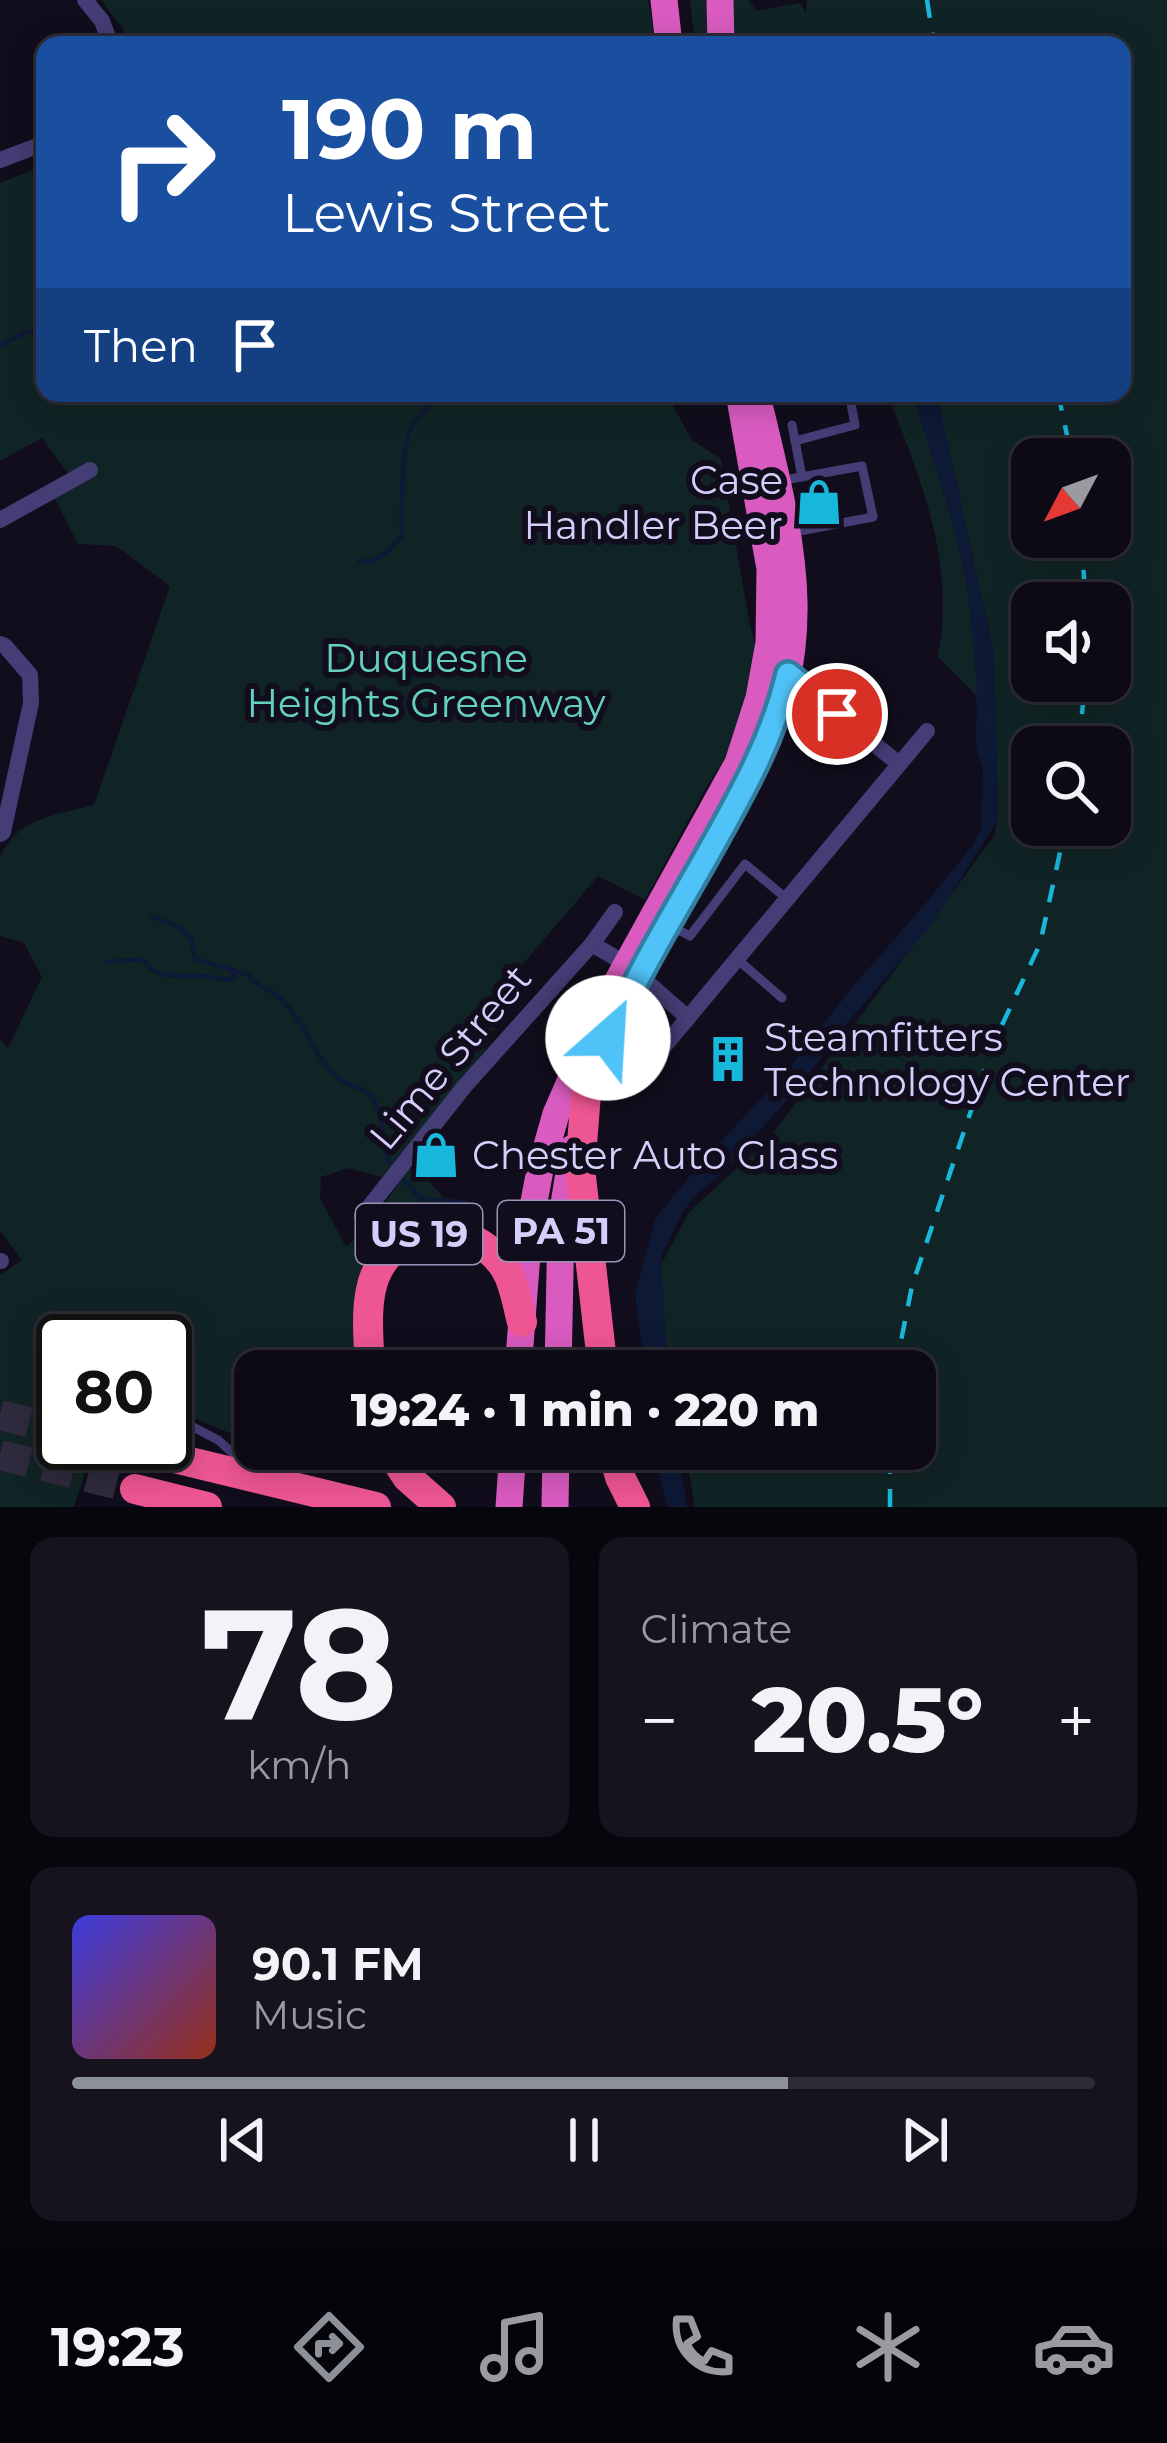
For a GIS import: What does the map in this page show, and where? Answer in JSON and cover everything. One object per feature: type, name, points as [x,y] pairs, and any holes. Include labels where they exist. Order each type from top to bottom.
[{"type":"highway","points":[[664,0],[668,36]]},
{"type":"highway","points":[[681,0],[684,36]]},
{"type":"highway","points":[[720,0],[721,36]]},
{"type":"highway","points":[[522,1322],[530,1228],[547,1143],[580,1056],[632,969],[738,763],[760,698],[769,643],[770,569],[742,402]]},
{"type":"highway","points":[[600,1350],[582,1195],[586,1094],[632,969],[668,924],[754,770],[775,722],[788,674],[795,591],[790,479],[760,402]]},
{"type":"highway","points":[[769,643],[788,674]]},
{"type":"highway","name":"PA 51","points":[[559,1350],[562,1223],[586,1094]]},
{"type":"highway","name":"US 19","points":[[370,1350],[370,1298],[376,1276],[398,1247],[434,1231],[460,1233],[485,1246],[508,1274],[522,1322],[520,1350]]},
{"type":"highway","points":[[192,1463],[376,1507]]},
{"type":"highway","points":[[402,1470],[441,1507]]},
{"type":"highway","points":[[555,1507],[556,1470]]},
{"type":"highway","points":[[618,1470],[635,1507]]},
{"type":"highway","points":[[135,1489],[207,1507]]},
{"type":"street","points":[[85,0],[108,36]]},
{"type":"street","points":[[0,160],[36,146]]},
{"type":"street","points":[[0,520],[90,470]]},
{"type":"street","points":[[0,835],[31,703],[30,675],[3,645]]},
{"type":"street","points":[[788,674],[898,764]]},
{"type":"street","points":[[638,1078],[927,731]]},
{"type":"street","name":"Lime Street","points":[[362,1216],[464,1087],[615,912]]},
{"type":"street","points":[[592,944],[632,969],[688,1018]]},
{"type":"lane","points":[[795,440],[855,425],[851,402]]},
{"type":"lane","points":[[831,417],[835,432]]},
{"type":"lane","points":[[789,533],[873,517],[862,466],[790,479],[792,425]]},
{"type":"lane","points":[[668,924],[690,936],[745,864],[787,899]]},
{"type":"lane","points":[[736,959],[782,998]]},
{"type":"lane","points":[[192,1426],[218,1440],[263,1481]]},
{"type":"lane","points":[[171,1498],[178,1470]]},
{"type":"green space","points":[[101,0],[648,0],[654,36],[124,36]]},
{"type":"green space","points":[[690,0],[748,0],[757,11],[800,3],[806,13],[807,0],[1167,0],[1167,1507],[695,1507],[689,1470],[936,1470],[936,1350],[667,1350],[654,1278],[689,1212],[769,1139],[995,835],[998,790],[975,694],[938,657],[942,588],[932,522],[890,402],[1131,402],[1131,36],[694,36]]},
{"type":"green space","name":"Duquesne Heights Greenway","points":[[36,169],[36,402],[671,402],[692,440],[721,459],[756,649],[729,752],[645,900],[598,876],[482,1012],[498,1025],[482,1044],[486,1049],[382,1177],[348,1168],[321,1177],[320,1198],[346,1247],[372,1223],[407,1170],[417,1168],[456,1212],[401,1226],[371,1252],[359,1290],[359,1350],[234,1350],[234,1435],[192,1418],[192,1314],[36,1314],[36,1470],[86,1470],[74,1507],[0,1507],[0,1275],[22,1260],[0,1230],[0,1039],[8,1048],[42,977],[24,943],[0,936],[0,856],[28,825],[94,805],[170,586],[116,546],[78,544],[54,497],[76,484],[42,438],[0,461],[0,183]]},
{"type":"water","points":[[915,402],[939,402],[994,651],[998,820],[933,923],[798,1088],[680,1217],[661,1258],[667,1350],[642,1350],[635,1294],[655,1219],[786,1072],[973,845],[981,829],[983,768],[976,747],[977,686],[968,592],[955,531]]},
{"type":"water","points":[[658,1470],[681,1470],[687,1507],[667,1507]]},
{"type":"waterway","points":[[0,345],[36,332]]},
{"type":"waterway","points":[[359,561],[378,558],[402,536],[408,435],[429,402]]},
{"type":"waterway","points":[[152,916],[182,929],[192,940],[195,959],[249,975],[279,997],[331,1071],[373,1099],[390,1163]]},
{"type":"waterway","points":[[106,962],[131,960]]},
{"type":"waterway","points":[[134,960],[143,960],[169,976],[233,979],[234,971]]},
{"type":"waterway","points":[[400,1176],[420,1198],[467,1203]]},
{"type":"tunnel","points":[[0,1415],[36,1424]]},
{"type":"tunnel","points":[[0,1455],[135,1489]]},
{"type":"railway","points":[[927,0],[933,36]]},
{"type":"railway","points":[[1060,402],[1068,438]]},
{"type":"railway","points":[[1083,558],[1084,582]]},
{"type":"railway","points":[[1081,726],[1083,702]]},
{"type":"railway","points":[[899,1350],[912,1286],[994,1042],[1040,944],[1061,846]]},
{"type":"railway","points":[[890,1470],[890,1507]]},
{"type":"place","name":"Case Handler Beer","points":[[819,502]]},
{"type":"place","name":"Steamfitters Technology Center","points":[[728,1059]]},
{"type":"place","name":"Chester Auto Glass","points":[[436,1155]]},
{"type":"route","points":[[608,1038],[754,770],[775,722],[788,674],[837,714]]}]
